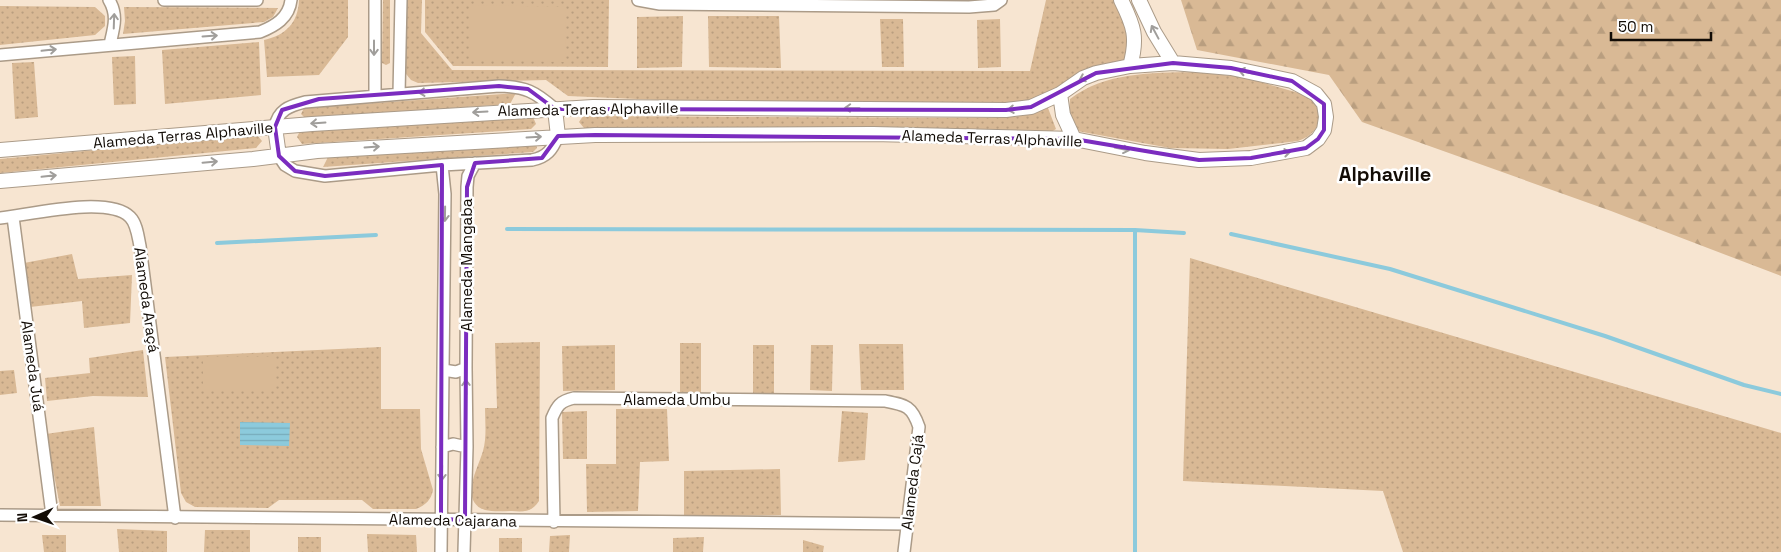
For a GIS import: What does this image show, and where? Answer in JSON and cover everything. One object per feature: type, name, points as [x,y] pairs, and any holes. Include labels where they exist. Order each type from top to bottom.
[{"type":"street","points":[[108,0],[113,8],[115,18],[110,44]]},
{"type":"street","points":[[164,0],[257,0]]},
{"type":"street","points":[[0,54],[260,32],[274,27],[285,16],[291,0]]},
{"type":"street","points":[[375,0],[375,95]]},
{"type":"street","points":[[400,94],[401,0]]},
{"type":"street","points":[[638,0],[660,4],[970,6],[994,5],[1001,0]]},
{"type":"street","points":[[1121,0],[1134,33],[1135,47],[1130,66]]},
{"type":"street","points":[[1139,0],[1154,32],[1173,63]]},
{"type":"street","name":"Alameda Terras Alphaville","points":[[0,150],[275,127],[603,107],[1006,110],[1031,107],[1060,94],[1089,76],[1130,66],[1173,63],[1231,68],[1292,82],[1316,94],[1324,104],[1326,116],[1324,130],[1318,139],[1306,148],[1251,158],[1199,160],[1145,154],[1074,139],[873,134],[558,136],[317,151],[0,181]]},
{"type":"street","points":[[513,87],[528,89],[555,109],[558,136],[549,153],[542,158],[520,162],[442,165],[315,176],[295,171],[285,165],[278,156],[275,127],[276,118],[282,110],[320,99],[400,94],[513,87]]},
{"type":"street","points":[[1060,94],[1063,116],[1074,139]]},
{"type":"street","name":"Alameda Mangaba","points":[[464,552],[467,447],[467,186],[468,176],[476,163]]},
{"type":"street","name":"Alameda Mangaba","points":[[441,552],[445,194],[442,165]]},
{"type":"street","name":"Alameda Araçá","points":[[0,218],[95,207],[118,209],[130,217],[137,231],[140,246],[175,518]]},
{"type":"street","name":"Alameda Juá","points":[[13,216],[52,515]]},
{"type":"street","points":[[443,370],[456,372],[466,368]]},
{"type":"street","name":"Alameda Umbu","points":[[554,522],[552,418],[556,407],[562,401],[583,398],[885,401],[903,404],[914,412]]},
{"type":"street","name":"Alameda Cajá","points":[[904,552],[919,427],[914,412]]},
{"type":"street","points":[[442,446],[453,444],[467,447]]},
{"type":"street","name":"Alameda Cajarana","points":[[0,515],[442,519],[554,522],[907,524]]},
{"type":"highlighted area","points":[[1173,63],[1231,68],[1292,81],[1324,104],[1324,130],[1318,139],[1306,148],[1251,158],[1199,160],[1074,139],[595,135],[558,136],[542,158],[475,163],[467,187],[465,520],[441,519],[442,165],[325,176],[295,171],[279,156],[275,127],[282,110],[319,99],[499,86],[528,89],[555,109],[1006,110],[1031,107],[1096,73]]},
{"type":"green space","points":[[299,0],[348,0],[348,37],[319,75],[267,77],[264,40],[279,35],[289,27],[296,15]]},
{"type":"green space","points":[[383,0],[390,0],[390,63],[386,65],[382,63]]},
{"type":"green space","points":[[401,0],[422,0],[421,33],[452,70],[1030,71],[1046,0],[1121,0],[1132,22],[1130,66],[1096,73],[1031,107],[846,108],[568,96],[546,80],[418,83],[411,80],[402,69]]},
{"type":"green space","points":[[425,0],[609,0],[608,67],[453,66],[425,32]]},
{"type":"green space","points":[[1181,0],[1781,0],[1781,276],[1611,211],[1362,122],[1329,75],[1197,50]]},
{"type":"green space","points":[[470,5],[566,7],[565,62],[469,60]]},
{"type":"green space","points":[[0,6],[95,7],[105,16],[105,26],[95,35],[0,45]]},
{"type":"green space","points":[[124,7],[278,8],[273,17],[264,22],[123,34],[125,21]]},
{"type":"green space","points":[[683,16],[682,67],[637,68],[637,17]]},
{"type":"green space","points":[[708,16],[779,16],[781,68],[709,67]]},
{"type":"green space","points":[[880,19],[903,19],[904,67],[882,67]]},
{"type":"green space","points":[[1000,19],[1001,67],[978,68],[977,20]]},
{"type":"green space","points":[[259,42],[261,95],[165,104],[162,50]]},
{"type":"green space","points":[[135,56],[136,104],[114,105],[112,57]]},
{"type":"green space","points":[[34,62],[38,117],[15,119],[12,63]]},
{"type":"green space","points":[[1194,72],[1243,77],[1302,94],[1310,99],[1319,112],[1317,126],[1307,137],[1298,141],[1228,149],[1170,148],[1077,131],[1069,116],[1070,99],[1098,84],[1113,79],[1145,74]]},
{"type":"green space","points":[[516,93],[510,104],[305,118],[301,114],[304,108]]},
{"type":"green space","points":[[1048,108],[1056,129],[1051,132],[584,128],[579,122],[583,116],[992,118],[1021,116]]},
{"type":"green space","points":[[533,117],[536,124],[531,129],[302,144],[297,137],[300,131]]},
{"type":"green space","points":[[257,135],[262,141],[256,148],[0,173],[0,159]]},
{"type":"green space","points":[[536,143],[537,148],[533,152],[323,167],[329,155]]},
{"type":"green space","points":[[72,254],[78,279],[132,275],[130,323],[84,328],[82,301],[30,307],[24,263]]},
{"type":"green space","points":[[1190,258],[1781,433],[1781,552],[1403,552],[1383,491],[1183,481]]},
{"type":"green space","points":[[540,342],[539,501],[531,509],[524,511],[485,510],[477,505],[471,491],[483,451],[485,408],[497,408],[495,343]]},
{"type":"green space","points":[[680,343],[701,343],[701,394],[680,394]]},
{"type":"green space","points":[[859,344],[903,344],[904,390],[861,390]]},
{"type":"green space","points":[[615,345],[615,390],[563,391],[562,346]]},
{"type":"green space","points":[[753,345],[774,345],[774,396],[753,396]]},
{"type":"green space","points":[[811,345],[833,345],[832,391],[810,390]]},
{"type":"green space","points":[[381,347],[381,409],[420,409],[421,449],[433,490],[431,497],[425,504],[416,509],[373,509],[362,500],[279,500],[268,508],[195,507],[186,502],[181,493],[165,357]]},
{"type":"green space","points":[[143,350],[148,397],[93,396],[47,401],[45,378],[90,373],[89,358]]},
{"type":"green space","points":[[203,357],[274,357],[274,391],[203,391]]},
{"type":"green space","points":[[14,370],[17,393],[0,395],[0,371]]},
{"type":"green space","points":[[616,409],[667,409],[669,461],[640,462],[638,511],[587,512],[586,464],[616,464]]},
{"type":"green space","points":[[587,411],[587,459],[563,459],[562,412]]},
{"type":"green space","points":[[842,411],[868,413],[865,460],[838,462]]},
{"type":"green space","points":[[94,427],[101,506],[60,506],[46,434]]},
{"type":"green space","points":[[780,469],[781,515],[684,516],[684,471]]},
{"type":"green space","points":[[117,529],[167,531],[167,552],[119,552]]},
{"type":"green space","points":[[205,530],[250,530],[250,552],[204,552]]},
{"type":"green space","points":[[367,534],[416,535],[417,552],[368,552]]},
{"type":"green space","points":[[42,535],[66,535],[66,552],[44,552]]},
{"type":"green space","points":[[570,535],[569,552],[549,552],[550,536]]},
{"type":"green space","points":[[298,537],[321,537],[321,552],[298,552]]},
{"type":"green space","points":[[704,537],[703,552],[673,552],[673,538]]},
{"type":"green space","points":[[499,538],[522,538],[522,552],[499,552]]},
{"type":"green space","points":[[803,540],[824,546],[823,552],[803,552]]},
{"type":"water","points":[[240,422],[290,423],[289,446],[240,445]]},
{"type":"waterway","points":[[507,229],[1135,230],[1184,233]]},
{"type":"waterway","points":[[1135,230],[1135,552]]},
{"type":"waterway","points":[[1231,234],[1390,269],[1605,336],[1744,385],[1781,394]]},
{"type":"waterway","points":[[217,243],[376,235]]},
{"type":"district","name":"Alphaville","points":[[1385,174]]}]
